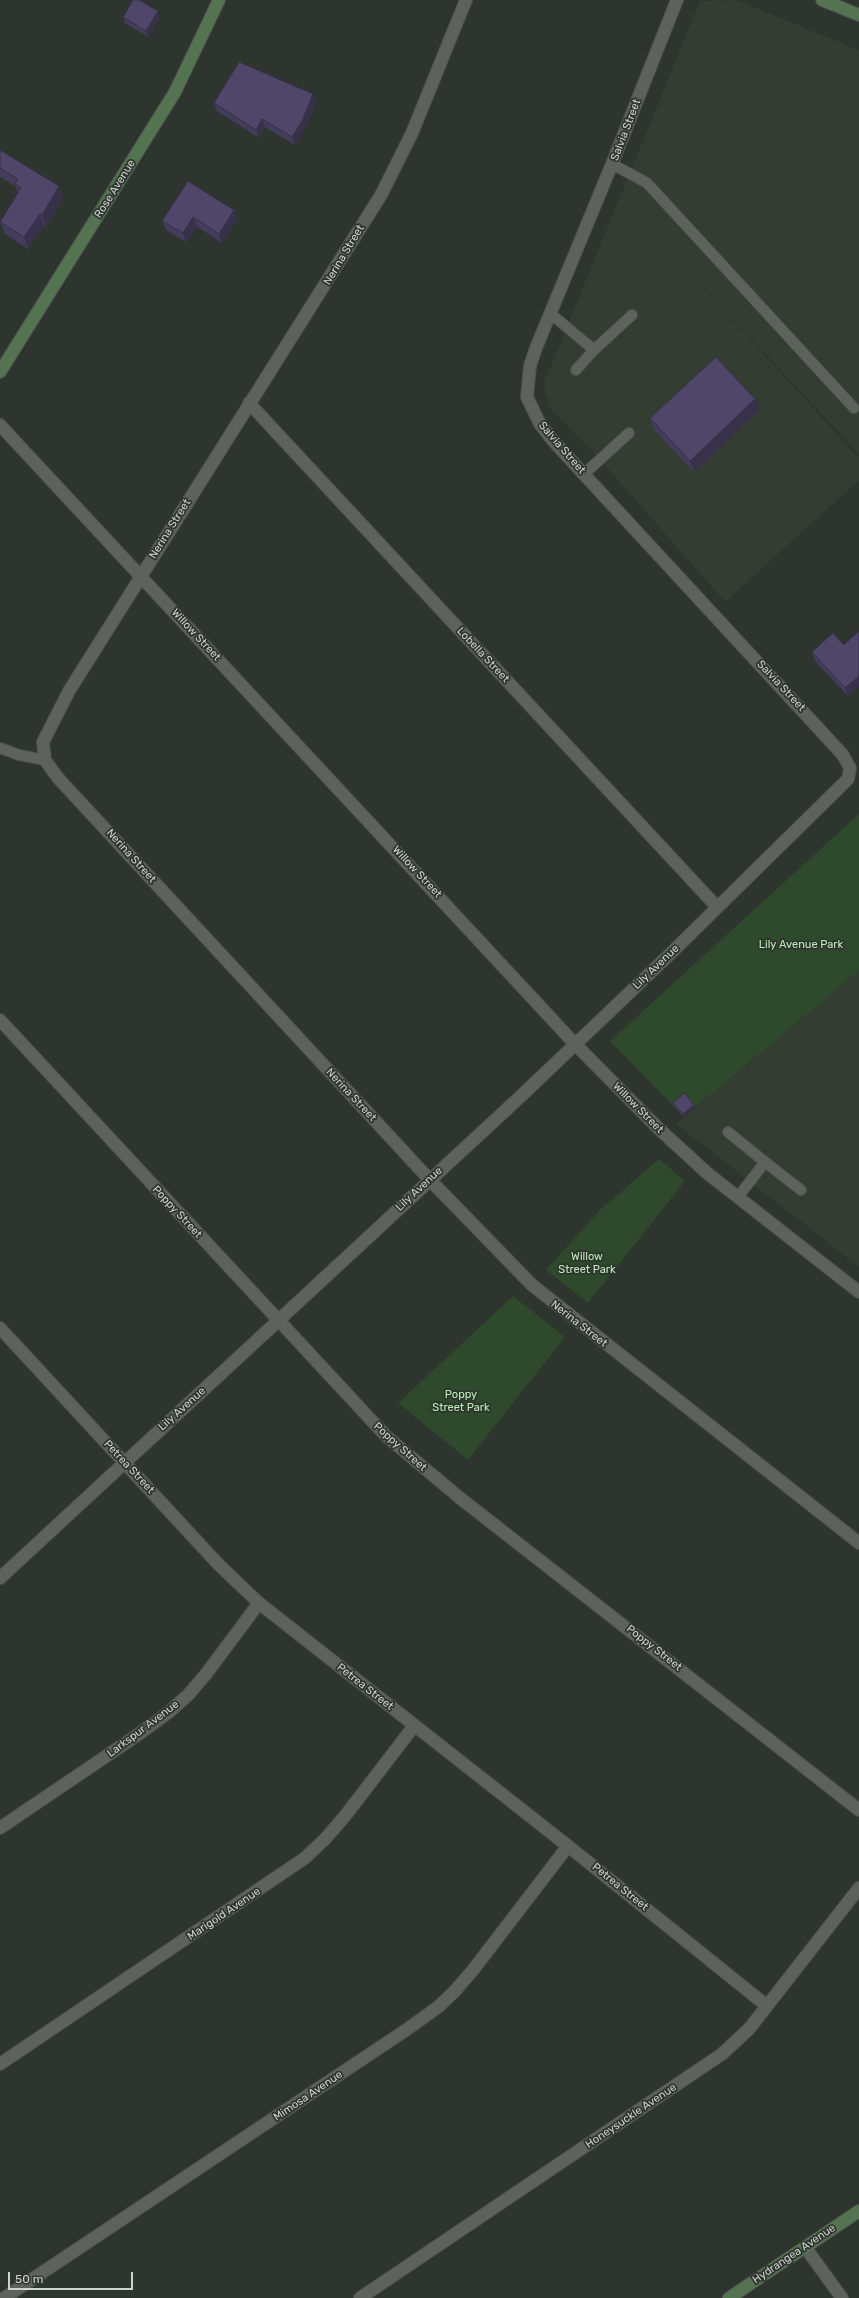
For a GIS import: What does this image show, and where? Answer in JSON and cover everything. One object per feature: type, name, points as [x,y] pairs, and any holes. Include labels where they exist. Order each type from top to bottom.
[{"type":"street","name":"Rose Avenue","points":[[0,372],[175,92],[218,0]]},
{"type":"street","name":"Nerina Street","points":[[466,0],[412,133],[393,172],[322,292],[249,403],[141,576],[48,730],[43,742],[45,760],[58,778],[429,1179],[547,1299],[859,1543]]},
{"type":"street","name":"Salvia Street","points":[[677,0],[612,164],[550,313],[530,366],[527,397],[540,424],[584,474],[844,755],[848,761],[849,775],[833,795]]},
{"type":"street","points":[[822,0],[859,15]]},
{"type":"street","name":"Lobella Street","points":[[249,403],[717,907]]},
{"type":"street","name":"Willow Street","points":[[0,425],[575,1044],[680,1149],[738,1197],[859,1292]]},
{"type":"street","name":"Lily Avenue","points":[[0,1578],[575,1044],[833,795]]},
{"type":"street","name":"Poppy Street","points":[[0,1020],[386,1436],[410,1457],[859,1810]]},
{"type":"street","name":"Petrea Street","points":[[0,1328],[219,1565],[259,1603],[568,1846],[767,2006]]},
{"type":"street","name":"Larkspur Avenue","points":[[0,1828],[169,1712],[188,1695],[206,1674],[259,1603]]},
{"type":"street","name":"Marigold Avenue","points":[[0,2064],[304,1858],[325,1839],[345,1816],[414,1726]]},
{"type":"street","name":"Mimosa Avenue","points":[[4,2298],[393,2039],[438,2007],[454,1992],[473,1970],[568,1846]]},
{"type":"street","name":"Honeysuckle Avenue","points":[[360,2298],[722,2054],[749,2029],[859,1888]]},
{"type":"street","name":"Hydrangea Avenue","points":[[729,2298],[859,2210]]},
{"type":"street","points":[[805,2247],[842,2298]]},
{"type":"lane","points":[[612,164],[647,183],[854,408]]},
{"type":"lane","points":[[550,313],[594,350]]},
{"type":"lane","points":[[576,370],[594,350],[632,315]]},
{"type":"lane","points":[[584,474],[629,433]]},
{"type":"lane","points":[[0,748],[20,755],[45,760]]},
{"type":"lane","points":[[728,1132],[801,1190]]},
{"type":"lane","points":[[738,1197],[765,1162]]},
{"type":"shaded area","points":[[736,0],[859,50],[859,454],[686,269],[859,458],[859,480],[725,602],[604,464],[549,407],[544,383],[700,1]]},
{"type":"shaded area","points":[[859,971],[859,1267],[676,1124]]},
{"type":"green space","name":"Lily Avenue Park","points":[[859,814],[859,971],[684,1117],[610,1041]]},
{"type":"green space","name":"Willow Street Park","points":[[659,1159],[685,1181],[588,1303],[546,1270],[600,1210]]},
{"type":"green space","name":"Poppy Street Park","points":[[513,1296],[565,1337],[468,1460],[398,1403]]},
{"type":"building","points":[[133,0],[139,0],[158,11],[146,31],[123,17]]},
{"type":"building","points":[[239,62],[313,94],[302,121],[292,137],[262,119],[256,130],[214,103]]},
{"type":"building","points":[[0,150],[59,186],[42,215],[40,214],[24,237],[0,222],[21,188],[15,184],[18,179],[0,168]]},
{"type":"building","points":[[188,181],[234,210],[219,234],[193,217],[183,233],[162,221]]},
{"type":"building","points":[[716,357],[755,399],[690,461],[650,418]]},
{"type":"building","points":[[859,631],[859,676],[845,688],[812,652],[833,633],[844,645]]},
{"type":"building","points":[[684,1093],[694,1105],[683,1114],[673,1103]]}]
